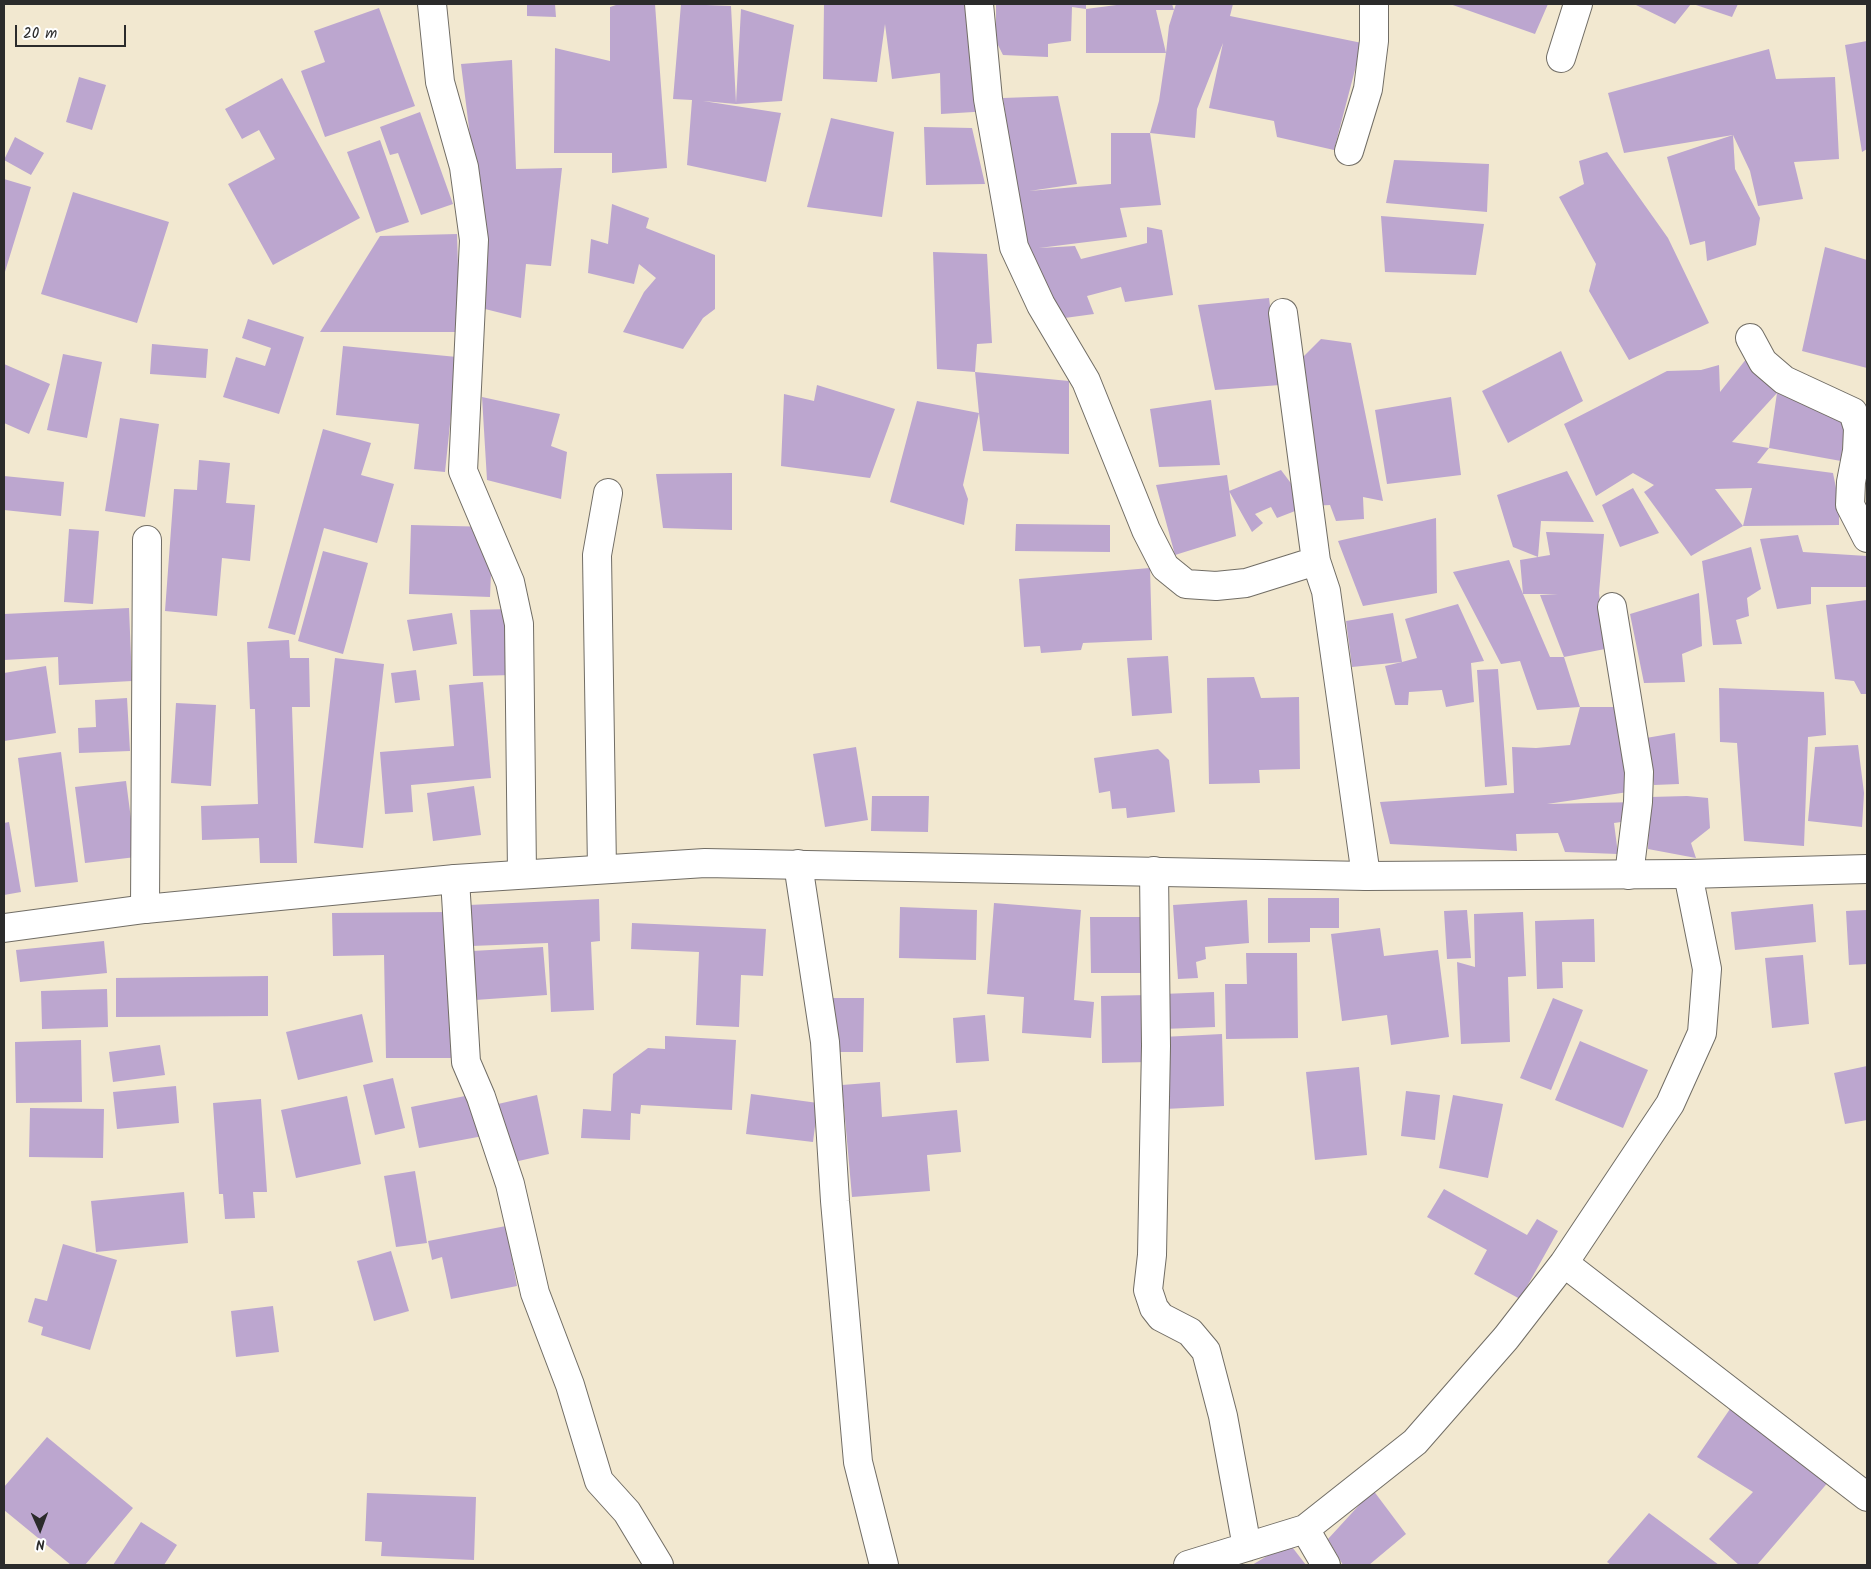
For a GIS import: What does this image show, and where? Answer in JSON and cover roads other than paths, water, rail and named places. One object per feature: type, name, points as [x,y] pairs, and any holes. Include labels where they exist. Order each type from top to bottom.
[{"type":"street","points":[[432,4],[440,82],[464,167],[474,240],[463,471],[510,582],[519,624],[522,873]]},
{"type":"street","points":[[979,4],[988,99],[1014,247],[1041,305],[1086,381],[1146,530],[1165,567],[1186,584],[1216,586],[1246,583],[1316,561]]},
{"type":"street","points":[[1349,151],[1368,88],[1374,41],[1374,4]]},
{"type":"street","points":[[1562,58],[1578,4]]},
{"type":"street","points":[[1283,313],[1316,561],[1326,591],[1366,876]]},
{"type":"street","points":[[1750,338],[1763,362],[1784,380],[1853,412],[1858,428],[1850,505],[1867,538]]},
{"type":"street","points":[[602,869],[597,555],[608,493]]},
{"type":"street","points":[[145,909],[147,540]]},
{"type":"street","points":[[1612,607],[1640,772],[1629,875]]},
{"type":"street","points":[[4,928],[145,909],[454,879],[522,873],[705,863],[1366,876],[1629,875],[1867,869]]},
{"type":"street","points":[[798,864],[825,1042],[835,1201],[858,1462],[884,1565]]},
{"type":"street","points":[[1154,871],[1156,1046],[1152,1255],[1148,1290],[1154,1308],[1161,1317],[1190,1332],[1206,1351],[1223,1416],[1247,1547]]},
{"type":"street","points":[[1188,1565],[1305,1529],[1415,1442],[1506,1338],[1564,1263],[1670,1104],[1702,1033],[1707,969],[1688,874]]},
{"type":"street","points":[[454,879],[466,1062],[481,1097],[510,1184],[535,1293],[570,1384],[599,1481],[627,1512],[659,1565]]},
{"type":"street","points":[[1564,1263],[1867,1497]]},
{"type":"street","points":[[1305,1529],[1326,1565]]}]
